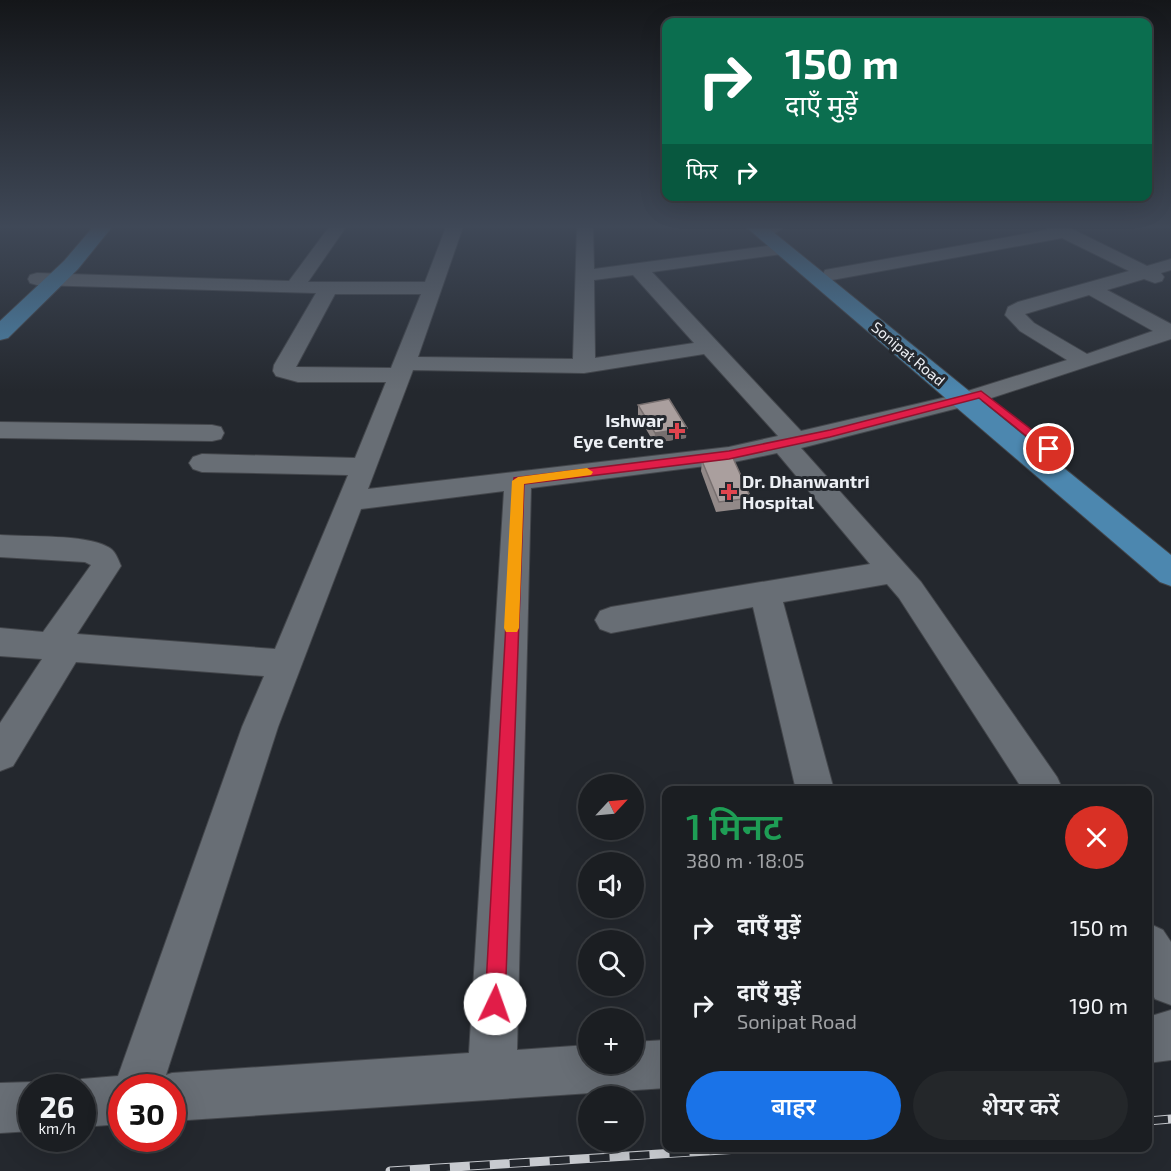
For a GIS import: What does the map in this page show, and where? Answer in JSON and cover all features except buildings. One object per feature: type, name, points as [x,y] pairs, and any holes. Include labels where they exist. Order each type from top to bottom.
[{"type":"main road","points":[[0,315],[44,282]]},
{"type":"main road","points":[[0,333],[45,282]]},
{"type":"main road","name":"Sonipat Road","points":[[835,282],[972,397],[1171,546]]},
{"type":"main road","name":"Sonipat Road","points":[[841,282],[1171,573]]},
{"type":"street","points":[[97,282],[329,288],[433,288]]},
{"type":"street","points":[[294,287],[298,282]]},
{"type":"street","points":[[143,1074],[260,727],[351,501],[435,282]]},
{"type":"street","points":[[584,366],[586,282]]},
{"type":"street","points":[[650,282],[710,347],[910,590],[1041,786]]},
{"type":"street","points":[[1085,362],[1027,327],[1015,315],[1015,311],[1025,306],[1114,282]]},
{"type":"street","points":[[329,288],[285,365],[284,371],[298,375],[402,369],[584,366],[710,347]]},
{"type":"street","points":[[1090,289],[1170,332]]},
{"type":"street","points":[[351,501],[729,455],[972,397],[1085,362],[1170,332]]},
{"type":"street","points":[[0,429],[212,433]]},
{"type":"street","points":[[202,463],[364,467]]},
{"type":"street","points":[[492,1076],[518,481]]},
{"type":"street","points":[[0,546],[85,550],[98,554],[104,559],[106,566],[0,754]]},
{"type":"street","points":[[611,620],[894,571]]},
{"type":"street","points":[[765,592],[814,786]]},
{"type":"street","points":[[0,642],[285,664]]},
{"type":"street","points":[[1152,952],[1171,983]]},
{"type":"street","points":[[1152,1040],[1166,1039],[1171,1033]]},
{"type":"street","points":[[186,1096],[662,1064]]},
{"type":"street","points":[[0,1108],[18,1107]]},
{"type":"railway","points":[[1152,1121],[1171,1119]]},
{"type":"railway","points":[[390,1171],[692,1152]]},
{"type":"slow traffic","points":[[511,628],[518,481],[587,472]]},
{"type":"place","name":"Ishwar Eye Centre","points":[[677,431]]},
{"type":"place","name":"Dr. Dhanwantri Hospital","points":[[729,492]]},
{"type":"route","points":[[495,1004],[518,481],[729,455],[830,433],[981,394],[1049,449]]}]
